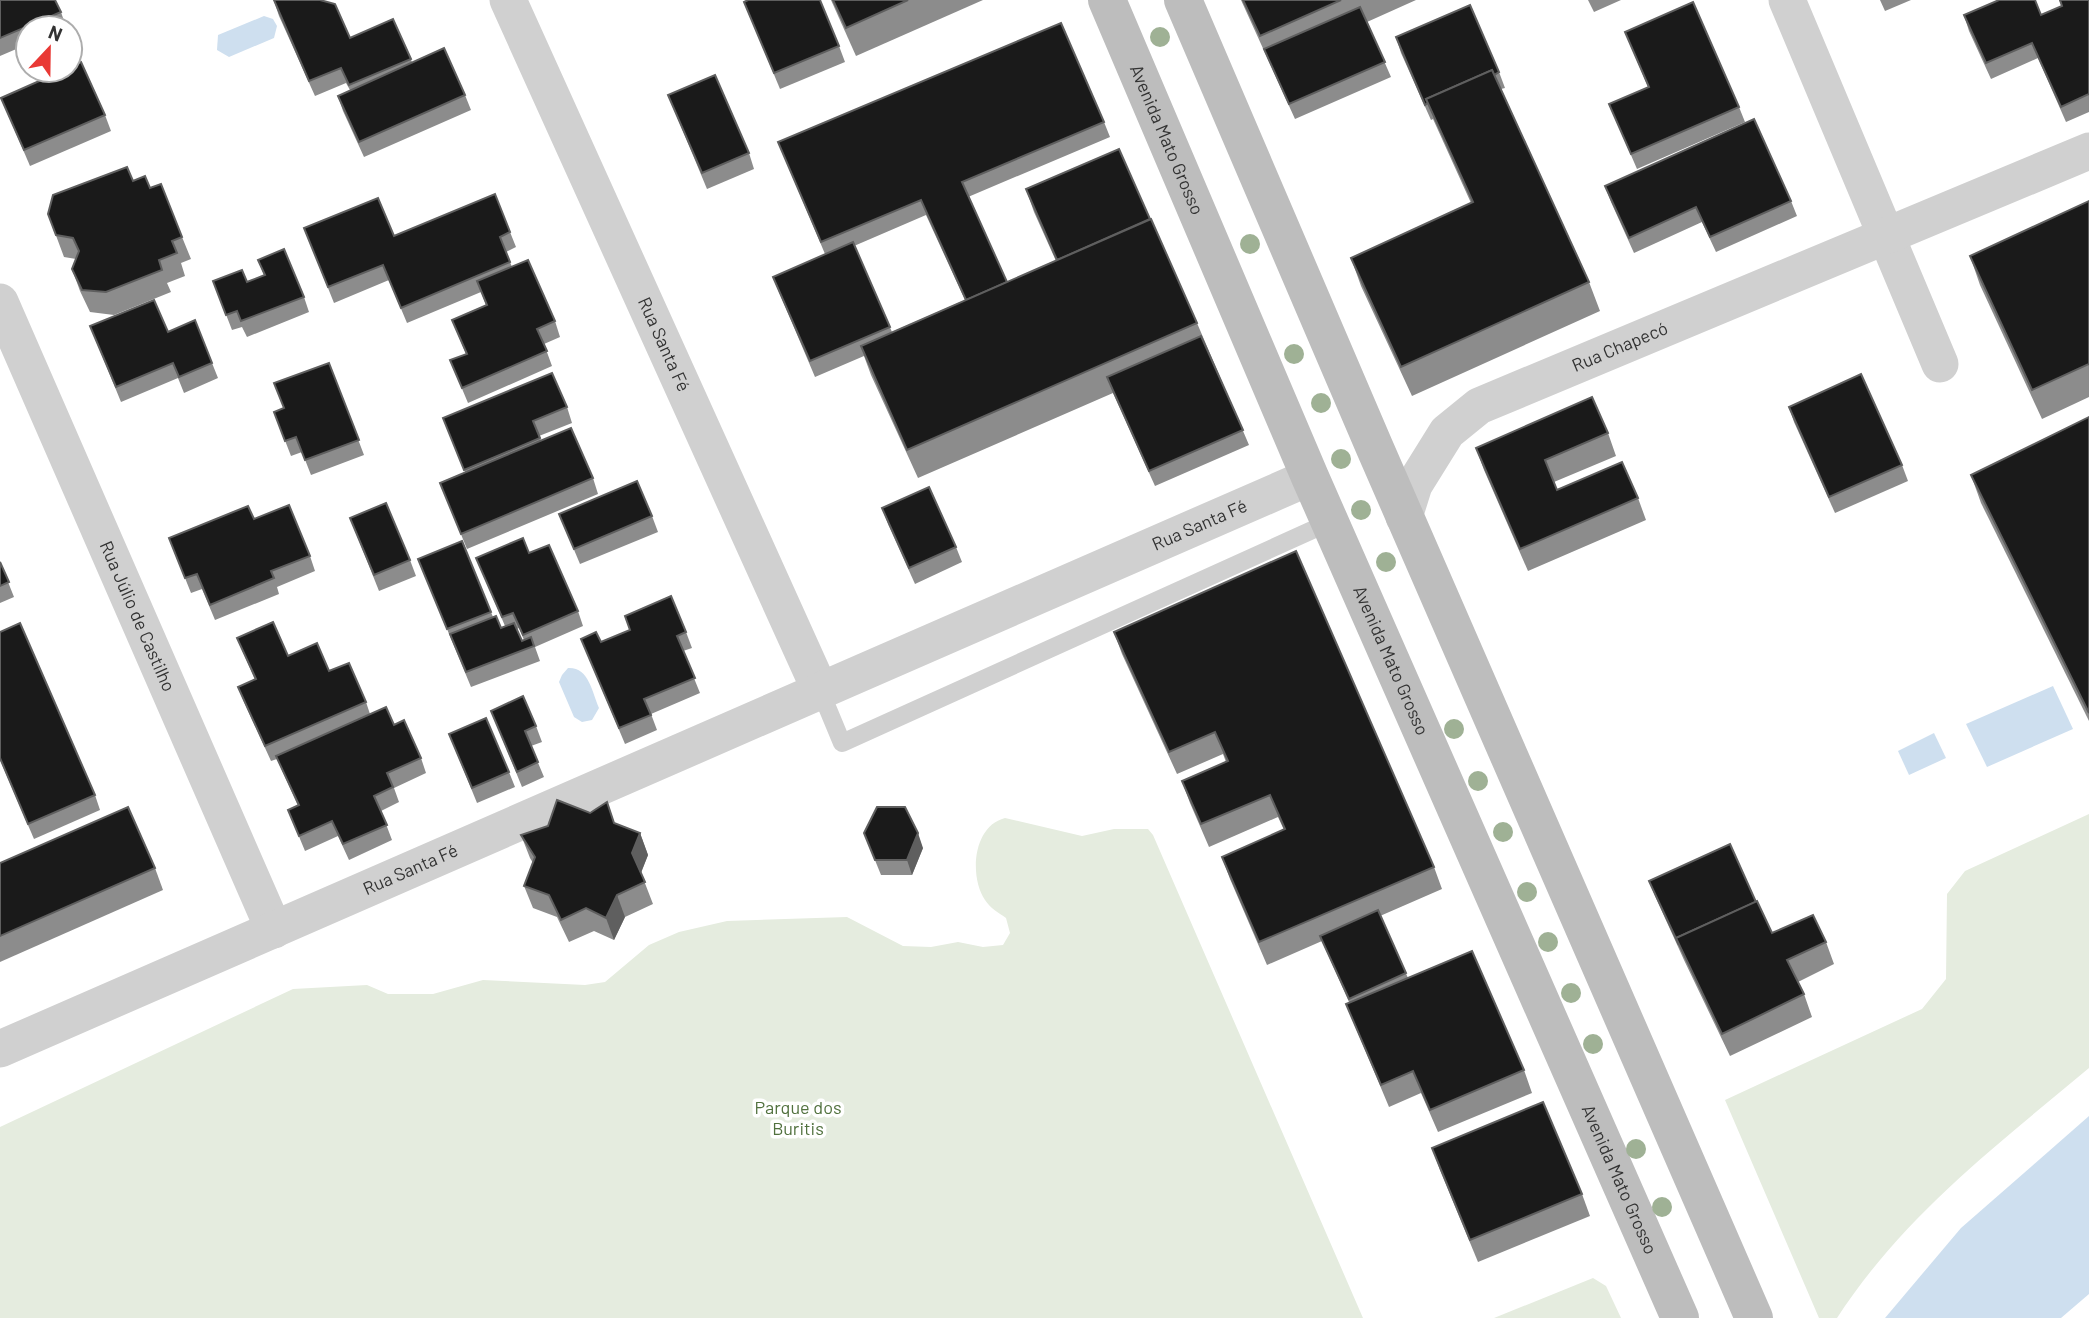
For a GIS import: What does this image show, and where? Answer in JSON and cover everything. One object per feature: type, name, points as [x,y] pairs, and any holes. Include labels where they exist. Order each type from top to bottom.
[{"type":"main road","name":"Avenida Mato Grosso","points":[[1107,0],[1310,477],[1680,1318]]},
{"type":"main road","points":[[1183,0],[1404,517],[1754,1318]]},
{"type":"street","name":"Rua Santa Fé","points":[[508,0],[820,690]]},
{"type":"street","points":[[1787,0],[1940,364]]},
{"type":"street","name":"Rua Chapecó","points":[[1404,517],[1415,485],[1441,440],[1479,406],[2089,151]]},
{"type":"street","name":"Rua Júlio de Castilho","points":[[0,302],[274,930]]},
{"type":"street","name":"Rua Santa Fé","points":[[0,1049],[1310,477]]},
{"type":"lane","points":[[820,690],[842,743],[1330,522]]},
{"type":"green space","points":[[2089,814],[2089,1068],[1986,1154],[1922,1214],[1863,1281],[1837,1318],[1819,1318],[1725,1100],[1922,1009],[1946,979],[1947,894],[1965,871]]},
{"type":"green space","name":"Parque dos Buritis","points":[[1005,818],[1082,836],[1114,829],[1148,829],[1153,835],[1363,1318],[0,1318],[0,1127],[293,989],[367,985],[388,994],[433,994],[483,980],[585,985],[605,982],[649,945],[679,932],[727,921],[847,917],[903,946],[931,947],[958,942],[983,947],[1003,945],[1010,933],[1006,918],[985,900],[980,890],[976,866],[980,841],[986,831]]},
{"type":"green space","points":[[1593,1278],[1606,1286],[1621,1318],[1494,1318]]},
{"type":"water","points":[[264,16],[273,19],[277,26],[274,38],[229,57],[217,50],[218,35]]},
{"type":"water","points":[[568,668],[581,672],[589,682],[599,708],[592,720],[582,722],[574,717],[559,682]]},
{"type":"water","points":[[2053,686],[2073,729],[1987,767],[1966,724]]},
{"type":"water","points":[[1934,733],[1946,758],[1909,775],[1898,751]]},
{"type":"water","points":[[2089,1116],[2089,1294],[2061,1318],[1885,1318],[1961,1228]]},
{"type":"building","points":[[0,0],[55,0],[61,12],[14,14],[14,32],[0,38]]},
{"type":"building","points":[[274,0],[320,0],[335,4],[350,38],[393,19],[411,59],[349,85],[341,68],[309,81]]},
{"type":"building","points":[[820,0],[839,46],[774,73],[744,2]]},
{"type":"building","points":[[833,0],[908,0],[846,28]]},
{"type":"building","points":[[1243,0],[1341,0],[1260,36]]},
{"type":"building","points":[[1999,0],[2035,0],[2041,15],[2062,6],[2060,0],[2089,0],[2089,94],[2061,107],[2032,43],[1986,63],[1964,15]]},
{"type":"building","points":[[1693,2],[1739,107],[1631,154],[1609,104],[1649,87],[1625,32]]},
{"type":"building","points":[[1470,5],[1499,72],[1494,75],[1492,70],[1426,99],[1428,103],[1425,105],[1396,37]]},
{"type":"building","points":[[1360,7],[1385,62],[1289,104],[1264,49]]},
{"type":"building","points":[[1061,23],[1104,122],[962,182],[1007,282],[966,300],[921,200],[821,242],[778,142]]},
{"type":"building","points":[[444,48],[465,95],[359,142],[338,96]]},
{"type":"building","points":[[84,69],[105,115],[24,150],[1,98],[32,84],[84,84]]},
{"type":"building","points":[[1492,70],[1589,282],[1401,367],[1351,258],[1473,202],[1426,99]]},
{"type":"building","points":[[715,75],[749,153],[702,173],[668,95]]},
{"type":"building","points":[[1754,119],[1791,201],[1710,237],[1696,207],[1629,238],[1605,186]]},
{"type":"building","points":[[1119,149],[1150,219],[1057,260],[1026,189]]},
{"type":"building","points":[[127,167],[133,181],[145,176],[150,188],[161,184],[182,237],[172,241],[177,253],[159,260],[162,270],[106,292],[82,290],[72,269],[79,251],[73,238],[56,235],[48,214],[53,195]]},
{"type":"building","points":[[495,194],[510,232],[500,237],[510,262],[401,308],[383,265],[328,287],[304,228],[378,198],[394,236]]},
{"type":"building","points":[[2089,201],[2089,364],[2032,390],[1970,256]]},
{"type":"building","points":[[1151,219],[1197,323],[907,450],[861,346]]},
{"type":"building","points":[[853,242],[890,327],[810,361],[773,277]]},
{"type":"building","points":[[284,249],[304,297],[241,321],[237,311],[226,315],[213,281],[242,270],[247,282],[265,275],[258,260]]},
{"type":"building","points":[[528,260],[555,321],[537,329],[547,351],[462,388],[450,360],[467,354],[452,320],[487,305],[477,281]]},
{"type":"building","points":[[154,300],[168,332],[195,320],[212,363],[179,377],[173,363],[116,387],[90,326]]},
{"type":"building","points":[[1201,336],[1243,430],[1149,471],[1107,377]]},
{"type":"building","points":[[329,363],[359,440],[305,460],[296,437],[285,441],[274,412],[284,408],[274,383]]},
{"type":"building","points":[[552,373],[567,407],[533,421],[540,438],[464,470],[443,418]]},
{"type":"building","points":[[1861,374],[1902,465],[1829,497],[1789,407]]},
{"type":"building","points":[[1592,397],[1608,433],[1545,460],[1557,490],[1622,462],[1638,498],[1520,549],[1476,448]]},
{"type":"building","points":[[2089,417],[2089,713],[1971,475]]},
{"type":"building","points":[[571,428],[593,478],[461,534],[440,483]]},
{"type":"building","points":[[637,481],[652,516],[574,549],[559,514]]},
{"type":"building","points":[[929,487],[956,547],[909,568],[882,508]]},
{"type":"building","points":[[386,503],[410,560],[374,575],[350,518]]},
{"type":"building","points":[[289,505],[310,556],[271,571],[274,578],[210,605],[197,574],[185,578],[169,538],[248,506],[254,519]]},
{"type":"building","points":[[523,538],[529,553],[549,545],[578,611],[523,635],[513,613],[502,617],[476,558]]},
{"type":"building","points":[[462,541],[491,612],[447,629],[418,559]]},
{"type":"building","points":[[1296,551],[1434,867],[1259,942],[1222,857],[1285,829],[1270,795],[1201,824],[1182,781],[1228,761],[1215,732],[1169,752],[1114,632]]},
{"type":"building","points":[[0,562],[9,582],[0,586]]},
{"type":"building","points":[[671,596],[686,632],[677,636],[695,678],[644,699],[651,715],[619,728],[581,639],[596,632],[601,642],[630,630],[625,616]]},
{"type":"building","points":[[496,616],[501,628],[514,623],[522,641],[531,637],[534,646],[466,672],[450,634]]},
{"type":"building","points":[[273,622],[288,656],[317,643],[329,671],[349,663],[366,702],[265,746],[238,687],[256,679],[237,638]]},
{"type":"building","points":[[20,623],[95,795],[28,824],[0,758],[0,632]]},
{"type":"building","points":[[523,696],[536,726],[525,731],[538,762],[517,772],[491,711]]},
{"type":"building","points":[[386,707],[394,725],[404,720],[421,758],[387,773],[393,787],[374,796],[387,825],[343,844],[332,821],[299,836],[288,810],[299,805],[276,756]]},
{"type":"building","points":[[486,718],[509,772],[472,788],[449,734]]},
{"type":"building","points":[[557,800],[590,813],[607,802],[614,823],[640,833],[632,853],[645,882],[617,895],[606,918],[586,908],[561,920],[549,895],[524,886],[535,857],[521,835],[548,826]]},
{"type":"building","points":[[128,807],[155,868],[0,936],[0,863]]},
{"type":"building","points":[[877,807],[905,807],[918,833],[907,860],[875,860],[864,833]]},
{"type":"building","points":[[1730,844],[1756,902],[1676,938],[1679,945],[1649,881]]},
{"type":"building","points":[[1757,901],[1772,933],[1813,915],[1826,942],[1787,960],[1804,994],[1722,1034],[1676,938]]},
{"type":"building","points":[[1378,910],[1406,973],[1349,999],[1320,936]]},
{"type":"building","points":[[1472,951],[1524,1070],[1430,1110],[1413,1071],[1381,1085],[1346,1004]]},
{"type":"building","points":[[1543,1102],[1582,1194],[1470,1240],[1432,1148]]}]
